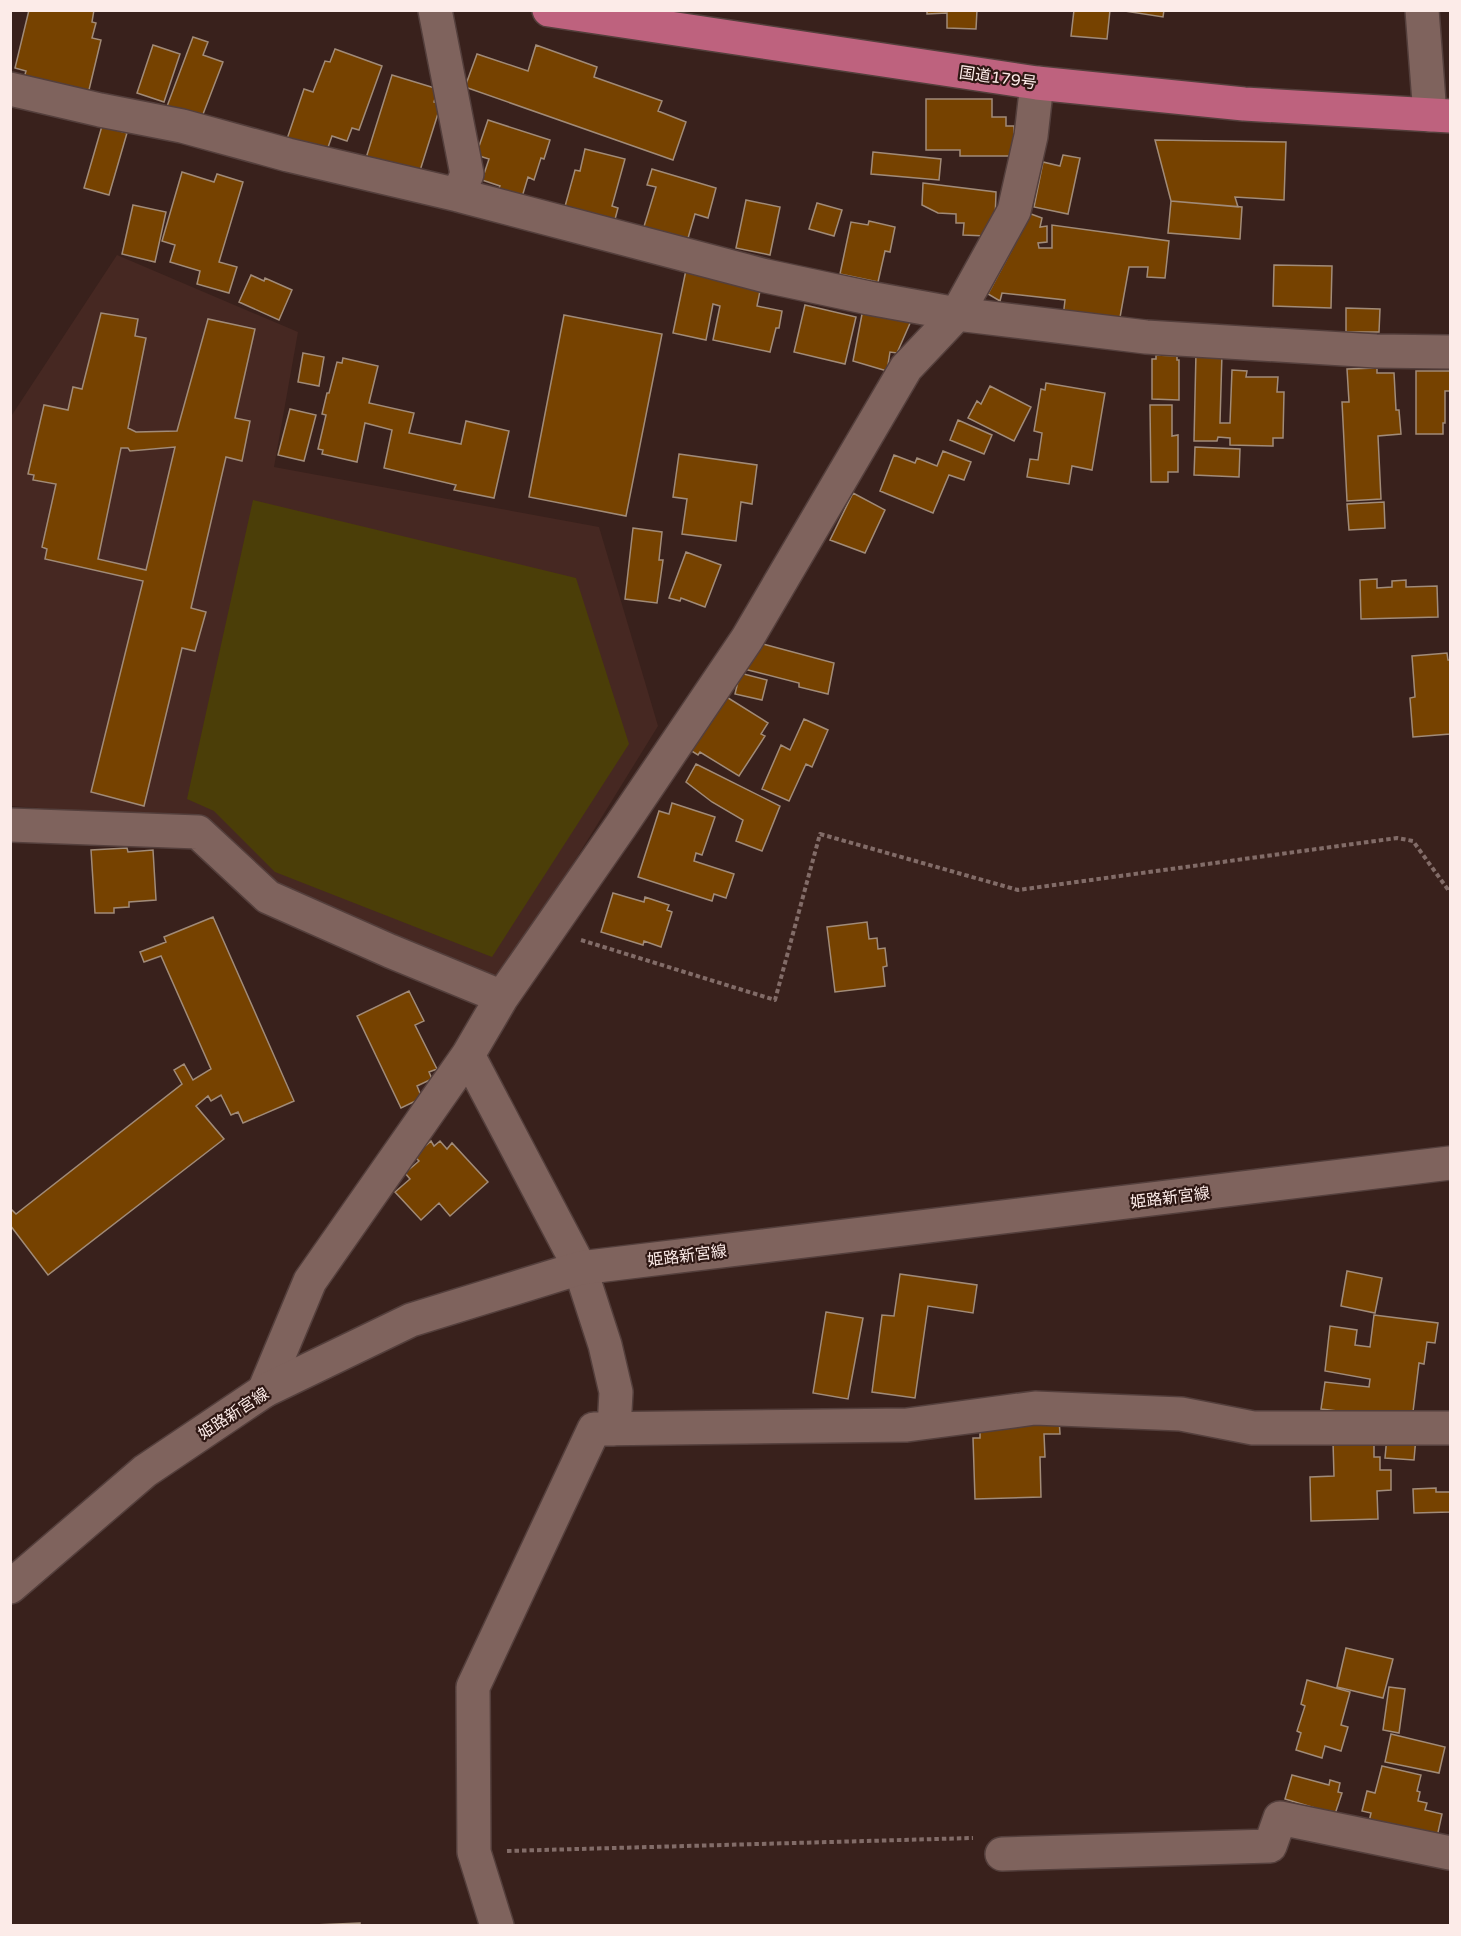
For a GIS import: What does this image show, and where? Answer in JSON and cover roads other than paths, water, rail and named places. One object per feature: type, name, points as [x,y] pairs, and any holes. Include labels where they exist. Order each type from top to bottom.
[{"type":"highway","name":"国道179号","points":[[549,10],[1036,83],[1244,104],[1440,116]]},
{"type":"street","points":[[435,10],[466,174],[458,195]]},
{"type":"street","points":[[1422,10],[1440,116]]},
{"type":"street","points":[[264,1391],[310,1281],[468,1055],[502,997],[747,639],[906,368],[957,314],[1014,211],[1031,136],[1036,83]]},
{"type":"street","points":[[10,88],[100,110],[182,126],[288,155],[458,195],[766,276],[957,314],[1146,337],[1376,351],[1450,352]]},
{"type":"street","points":[[10,825],[198,832],[268,897],[502,997]]},
{"type":"street","points":[[468,1055],[580,1268],[605,1345],[616,1392],[614,1429]]},
{"type":"street","name":"姫路新宮線","points":[[10,1587],[145,1471],[264,1391],[411,1320],[580,1268],[1450,1162]]},
{"type":"street","points":[[497,1926],[474,1852],[473,1688],[594,1429],[908,1425],[1035,1408],[1181,1413],[1253,1428],[1450,1428]]},
{"type":"street","points":[[1002,1854],[1270,1846],[1280,1818],[1450,1853]]}]
